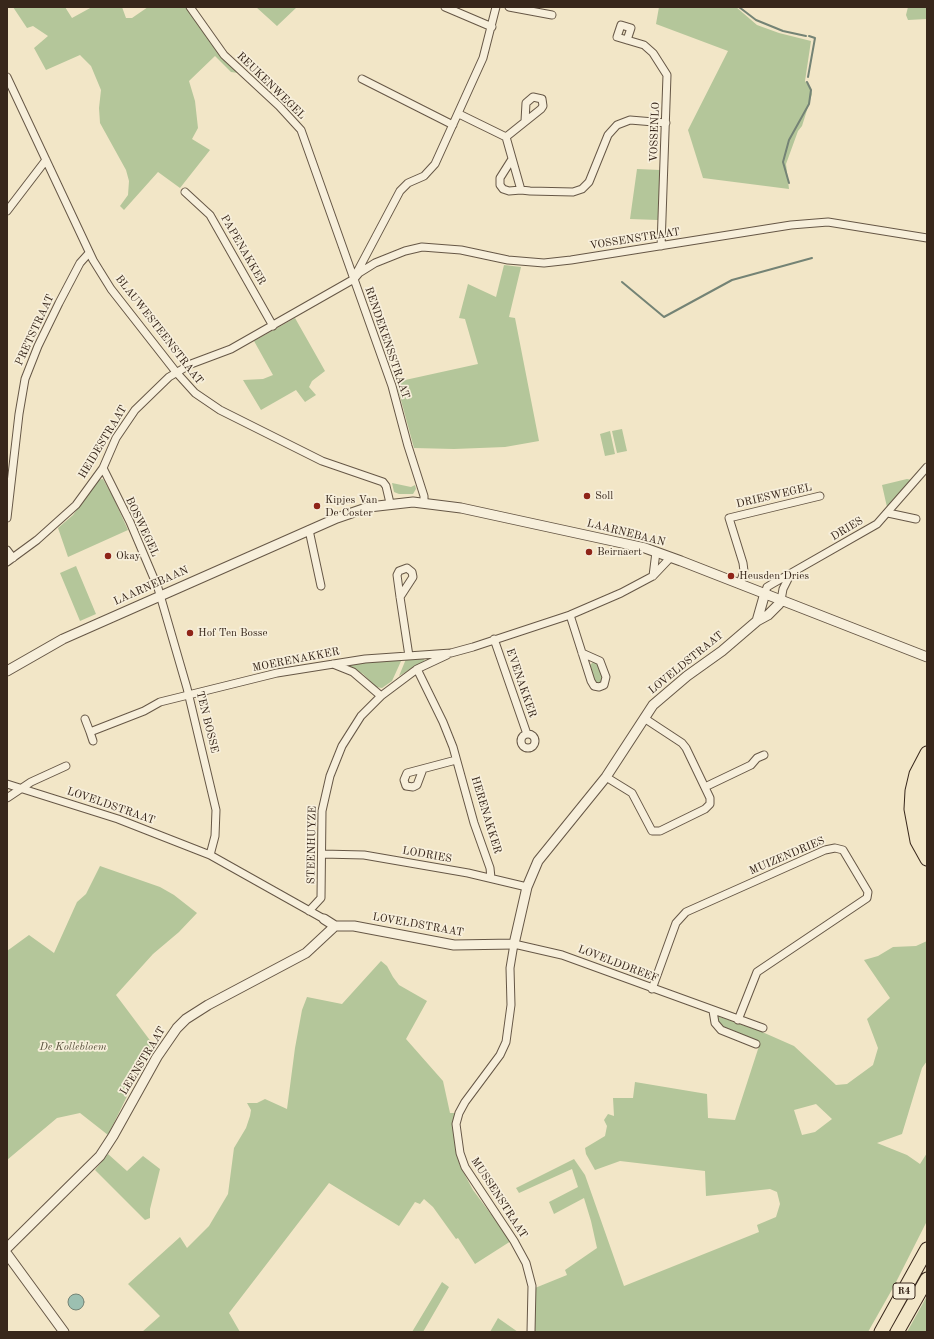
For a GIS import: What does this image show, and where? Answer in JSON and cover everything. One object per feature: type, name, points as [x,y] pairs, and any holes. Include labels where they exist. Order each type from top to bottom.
[{"type":"highway","points":[[927,753],[916,774],[912,791],[911,809],[917,841],[927,859]]},
{"type":"highway","points":[[927,771],[922,783],[920,807],[921,820],[927,837]]},
{"type":"highway","name":"R4","points":[[881,1332],[927,1249]]},
{"type":"highway","name":"R4","points":[[897,1332],[927,1279]]},
{"type":"street","name":"REUKENWEGEL","points":[[190,7],[224,55],[289,116],[301,130],[354,279]]},
{"type":"street","points":[[444,7],[492,28]]},
{"type":"street","name":"RENDEKENSSTRAAT","points":[[424,502],[424,496],[408,446],[392,386],[354,279],[400,191],[408,183],[430,171],[484,58],[496,7]]},
{"type":"street","points":[[509,7],[552,15]]},
{"type":"street","name":"VOSSENLO","points":[[627,40],[644,45],[653,53],[667,75],[661,246]]},
{"type":"street","name":"BLAUWESTEENSTRAAT","points":[[7,77],[89,253],[111,289],[176,372],[195,393],[220,410],[322,461],[383,482],[386,486],[389,501]]},
{"type":"street","points":[[362,79],[453,125]]},
{"type":"street","points":[[458,114],[506,137],[521,190]]},
{"type":"street","points":[[512,159],[500,178],[500,185],[503,189],[509,191],[573,192],[582,189],[589,182],[608,135],[617,125],[630,120],[666,122]]},
{"type":"street","points":[[506,137],[525,121]]},
{"type":"street","points":[[7,211],[46,160]]},
{"type":"street","name":"PAPENAKKER","points":[[185,192],[210,215],[274,326]]},
{"type":"street","name":"VOSSENSTRAAT","points":[[354,279],[359,273],[388,257],[405,250],[422,247],[461,250],[508,260],[544,263],[791,225],[820,222],[844,223],[903,235],[927,238]]},
{"type":"street","name":"PRETSTRAAT","points":[[7,518],[19,414],[25,379],[38,346],[59,303],[80,263],[89,253]]},
{"type":"street","name":"HEIDESTRAAT","points":[[10,560],[48,531],[76,505],[103,468],[116,438],[138,406],[169,377],[176,372],[231,349],[274,326],[354,279]]},
{"type":"street","name":"DRIES","points":[[765,593],[767,588],[772,584],[877,524],[927,467]]},
{"type":"street","name":"BOSWEGEL","points":[[103,468],[130,522],[160,596]]},
{"type":"street","name":"DRIESWEGEL","points":[[740,584],[744,571],[743,563],[729,518],[820,496]]},
{"type":"street","name":"LAARNEBAAN","points":[[7,671],[64,639],[160,596],[309,530],[356,511],[389,501],[424,502],[461,508],[656,552],[927,657]]},
{"type":"street","points":[[888,513],[916,519]]},
{"type":"street","points":[[309,530],[321,586]]},
{"type":"street","points":[[7,550],[10,560]]},
{"type":"street","points":[[653,576],[656,552]]},
{"type":"street","name":"MOERENAKKER","points":[[90,732],[144,711],[160,702],[277,673],[331,663],[365,659],[451,653],[570,615],[621,594],[653,576],[671,557]]},
{"type":"street","points":[[781,600],[783,589],[790,575]]},
{"type":"street","points":[[757,621],[765,593]]},
{"type":"street","name":"TEN BOSSE","points":[[160,596],[189,696],[216,810],[215,836],[210,855]]},
{"type":"street","points":[[400,597],[409,656]]},
{"type":"street","name":"LOVELDSTRAAT","points":[[7,784],[118,819],[210,855],[335,926],[354,926],[454,945],[514,944],[527,887],[532,874],[543,855],[606,777],[653,705],[664,694],[722,651],[757,621],[768,615],[781,600]]},
{"type":"street","points":[[570,615],[582,653],[594,686],[599,687],[604,685],[606,677],[600,661],[582,653]]},
{"type":"street","name":"EVENAKKER","points":[[494,639],[526,734]]},
{"type":"street","name":"STEENHUYZE","points":[[309,911],[321,898],[322,811],[326,789],[335,761],[355,724],[381,696],[417,669],[451,653]]},
{"type":"street","points":[[331,663],[353,672],[381,696]]},
{"type":"street","name":"HERENAKKER","points":[[417,669],[444,722],[474,823],[490,868],[491,878]]},
{"type":"street","points":[[606,777],[632,793],[652,831],[660,831],[705,809],[710,804],[710,798],[705,787],[682,743],[644,718]]},
{"type":"street","points":[[85,720],[93,741]]},
{"type":"street","points":[[705,787],[752,764],[757,758],[764,755]]},
{"type":"street","points":[[423,769],[456,760]]},
{"type":"street","points":[[7,798],[31,782],[66,766]]},
{"type":"street","name":"MUIZENDRIES","points":[[652,988],[676,923],[686,912],[825,850],[835,848],[843,850],[868,892],[867,898],[757,972],[738,1020]]},
{"type":"street","name":"LODRIES","points":[[322,854],[364,855],[491,878],[527,887]]},
{"type":"street","name":"LEENSTRAAT","points":[[7,1248],[100,1156],[114,1136],[156,1057],[177,1028],[186,1019],[306,953],[335,926]]},
{"type":"street","name":"LOVELDDREEF","points":[[514,944],[562,955],[763,1028]]},
{"type":"street","name":"MUSSENSTRAAT","points":[[514,944],[510,968],[511,1005],[506,1042],[500,1055],[465,1102],[459,1113],[456,1124],[460,1153],[465,1167],[514,1240],[526,1263],[532,1286],[531,1332]]},
{"type":"street","points":[[713,1011],[715,1023],[721,1030],[756,1044]]},
{"type":"street","points":[[7,1254],[64,1332]]},
{"type":"green space","points":[[13,7],[65,7],[72,18],[92,7],[122,7],[126,18],[132,18],[148,7],[187,7],[217,51],[238,73],[231,72],[215,56],[189,81],[195,101],[198,128],[192,139],[210,150],[180,188],[158,172],[124,210],[120,206],[128,195],[129,181],[126,170],[100,123],[99,108],[101,90],[91,66],[80,55],[46,70],[34,48],[48,36],[33,26],[27,28]]},
{"type":"green space","points":[[256,7],[297,7],[277,26]]},
{"type":"green space","points":[[659,7],[736,7],[757,25],[779,33],[811,41],[805,81],[811,89],[812,94],[802,126],[798,131],[786,164],[789,189],[703,178],[688,130],[728,51],[656,24]]},
{"type":"green space","points":[[908,7],[927,7],[927,19],[908,20],[906,15]]},
{"type":"green space","points":[[637,169],[660,170],[658,220],[630,219]]},
{"type":"green space","points":[[504,265],[521,267],[509,317],[515,318],[539,441],[505,447],[454,449],[414,448],[396,382],[478,364],[465,319],[459,318],[468,284],[496,297]]},
{"type":"green space","points":[[295,318],[325,371],[312,381],[309,387],[316,395],[305,402],[296,390],[261,410],[243,380],[263,379],[273,375],[254,341]]},
{"type":"green space","points":[[622,429],[627,451],[617,453],[612,431]]},
{"type":"green space","points":[[610,431],[615,454],[605,456],[600,434]]},
{"type":"green space","points":[[103,479],[128,530],[68,557],[58,528],[73,515],[98,480]]},
{"type":"green space","points":[[907,479],[912,480],[887,507],[882,485]]},
{"type":"green space","points":[[392,483],[411,487],[415,485],[416,489],[413,494],[399,494],[394,492]]},
{"type":"green space","points":[[76,566],[96,614],[80,621],[60,573]]},
{"type":"green space","points":[[423,658],[425,661],[399,676],[406,659]]},
{"type":"green space","points":[[402,659],[392,681],[382,688],[376,687],[363,674],[349,666],[350,664]]},
{"type":"green space","points":[[593,662],[598,664],[603,679],[600,684],[595,683],[589,666]]},
{"type":"green space","name":"De Kollebloem","points":[[100,866],[160,887],[174,895],[197,913],[179,932],[153,954],[116,995],[155,1047],[136,1078],[108,1135],[80,1113],[57,1118],[7,1160],[7,951],[29,935],[54,953],[77,902],[86,894]]},
{"type":"green space","points":[[927,941],[927,1061],[922,1068],[902,1134],[877,1143],[907,1155],[920,1164],[927,1153],[927,1221],[894,1286],[868,1332],[534,1332],[535,1288],[567,1275],[565,1270],[597,1248],[584,1198],[554,1214],[549,1202],[578,1187],[572,1169],[519,1193],[516,1188],[574,1159],[585,1175],[624,1286],[759,1232],[757,1225],[776,1217],[780,1204],[777,1192],[770,1189],[706,1196],[705,1171],[620,1161],[595,1170],[586,1154],[585,1148],[605,1136],[607,1126],[604,1120],[608,1114],[614,1116],[613,1098],[633,1098],[635,1082],[707,1094],[708,1118],[735,1120],[760,1043],[723,1029],[718,1022],[717,1016],[760,1031],[794,1046],[836,1085],[847,1084],[873,1065],[878,1048],[867,1019],[890,998],[864,960],[878,956],[893,947],[916,946]],"holes":[[[816,1104],[832,1119],[815,1132],[802,1135],[794,1110]]]},
{"type":"green space","points":[[381,961],[387,966],[399,985],[427,1001],[406,1039],[443,1081],[450,1113],[455,1113],[455,1145],[460,1166],[473,1190],[511,1241],[475,1264],[458,1238],[456,1239],[433,1207],[424,1199],[420,1204],[415,1202],[399,1226],[329,1183],[229,1313],[240,1332],[142,1332],[160,1316],[128,1284],[180,1237],[187,1248],[209,1226],[228,1194],[234,1148],[246,1128],[250,1116],[251,1110],[247,1103],[257,1103],[265,1099],[287,1109],[295,1048],[302,1010],[307,997],[342,1004]]},
{"type":"green space","points":[[108,1154],[127,1171],[143,1156],[160,1169],[150,1209],[150,1218],[145,1220],[95,1170]]},
{"type":"green space","points":[[442,1282],[449,1287],[423,1332],[412,1332]]},
{"type":"green space","points":[[927,1296],[927,1332],[907,1332]]},
{"type":"green space","points":[[498,1318],[518,1332],[490,1332]]},
{"type":"shaded area","points":[[73,1294],[79,1294],[84,1299],[82,1308],[79,1310],[73,1310],[68,1305],[68,1299]]},
{"type":"waterway","points":[[739,7],[756,20],[783,31],[806,36]]},
{"type":"waterway","points":[[808,77],[815,38],[809,36]]},
{"type":"waterway","points":[[789,183],[783,162],[789,140],[809,104],[811,90],[807,82]]},
{"type":"waterway","points":[[622,282],[664,317],[732,280],[812,258]]},
{"type":"place","name":"Soll","points":[[587,496]]},
{"type":"place","name":"Kipjes Van De Coster","points":[[317,506]]},
{"type":"place","name":"Beirnaert","points":[[589,552]]},
{"type":"place","name":"Okay","points":[[108,556]]},
{"type":"place","name":"Heusden Dries","points":[[731,576]]},
{"type":"place","name":"Hof Ten Bosse","points":[[190,633]]}]
